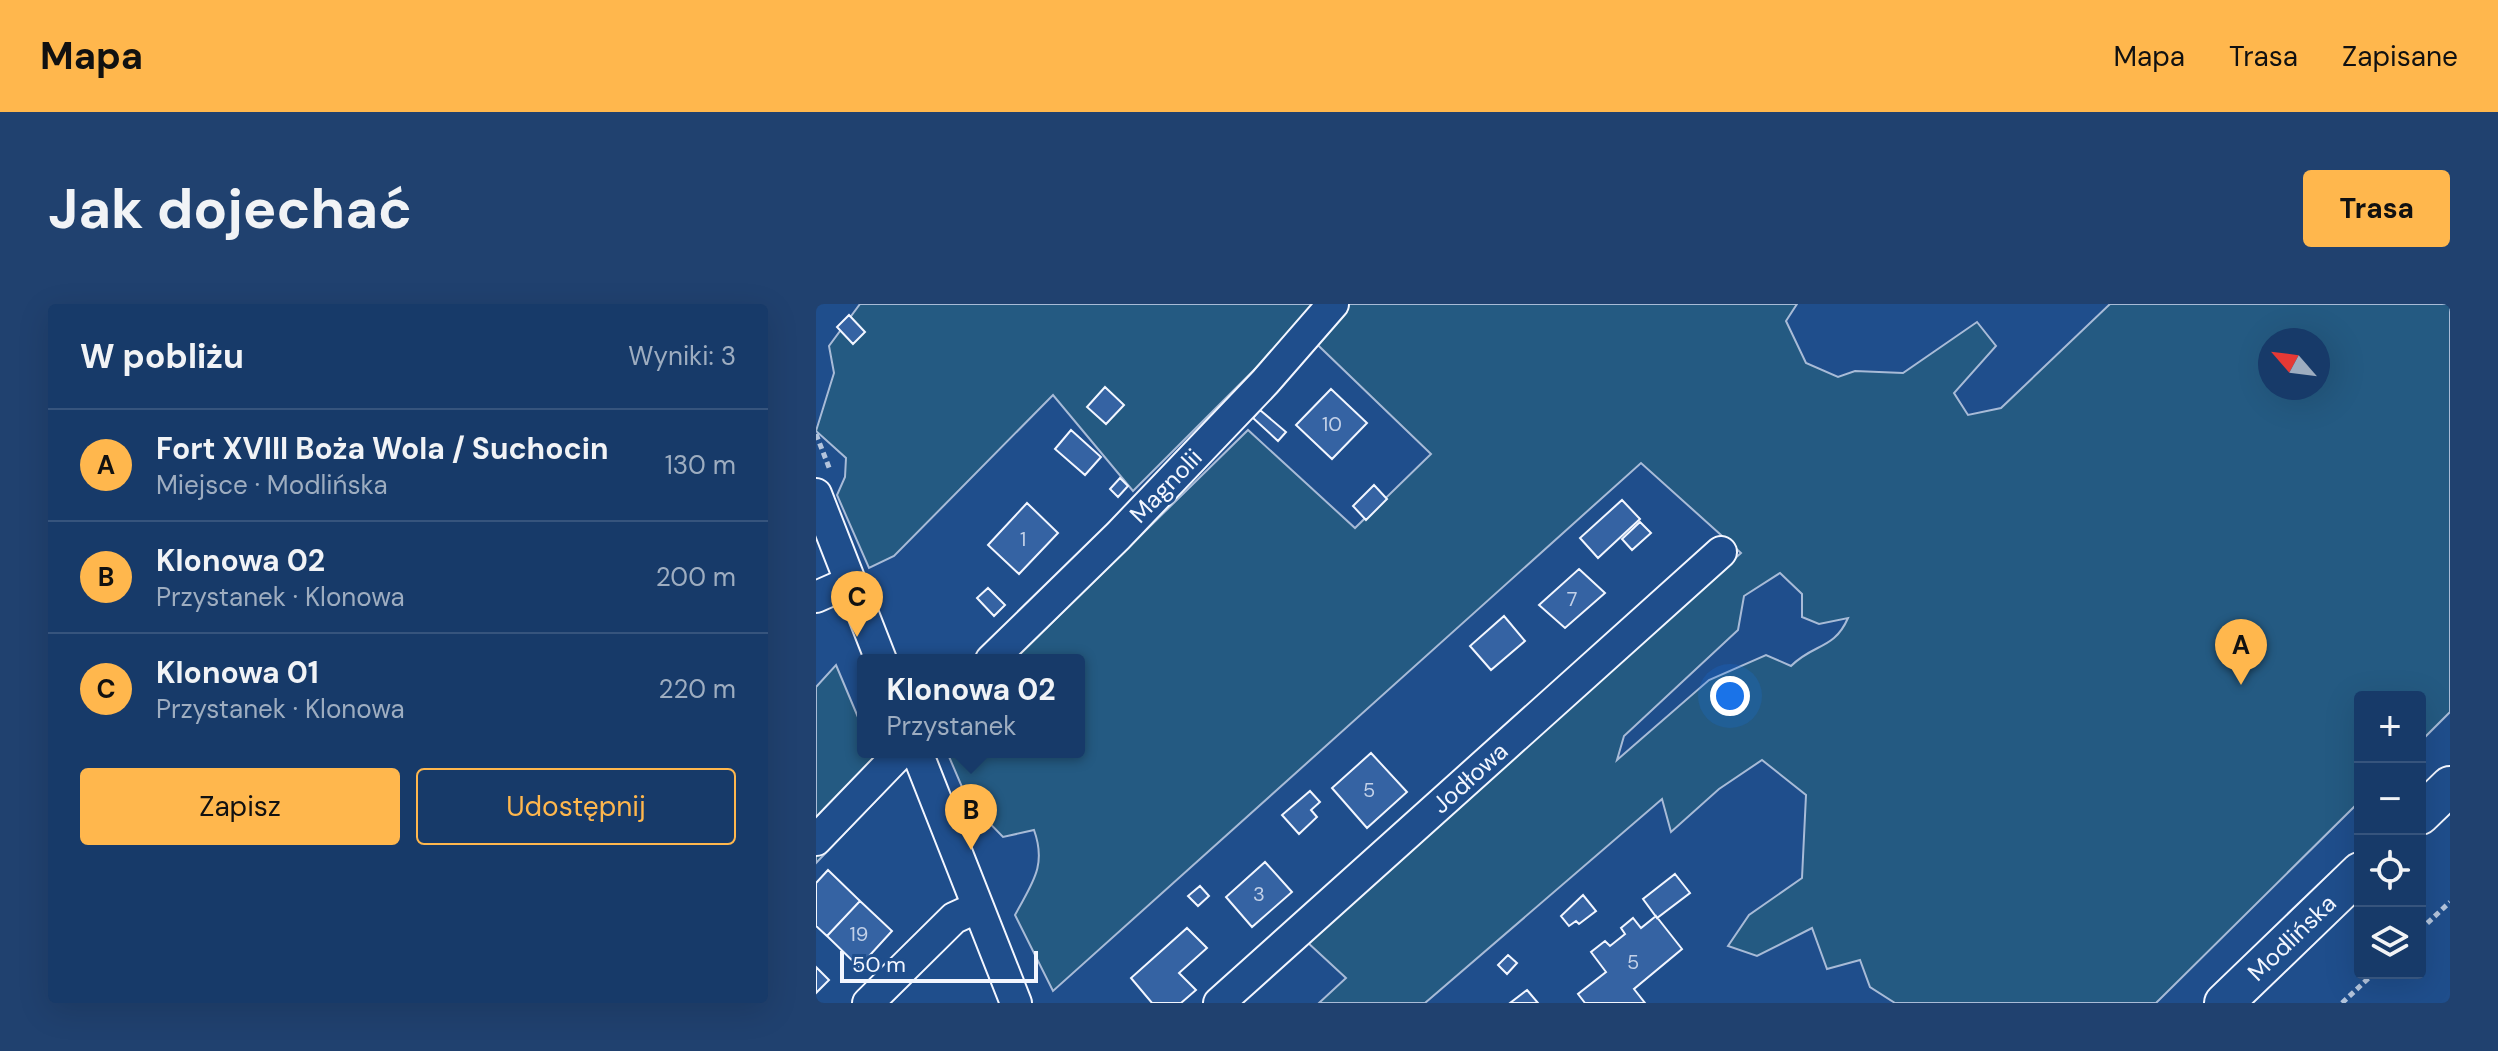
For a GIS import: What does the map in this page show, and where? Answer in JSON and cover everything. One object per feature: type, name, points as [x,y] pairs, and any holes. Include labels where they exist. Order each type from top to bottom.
[{"type":"main road","points":[[2426,809],[2450,786]]},
{"type":"main road","name":"Modlińska","points":[[2224,1003],[2354,878]]},
{"type":"street","name":"Magnolii","points":[[997,654],[1202,448],[1333,304]]},
{"type":"street","points":[[816,494],[879,654]]},
{"type":"street","name":"Jodłowa","points":[[1219,1003],[1721,552]]},
{"type":"street","points":[[816,597],[850,582]]},
{"type":"street","points":[[816,840],[895,758]]},
{"type":"street","points":[[919,758],[1016,1003]]},
{"type":"street","points":[[868,1003],[954,918],[978,907]]},
{"type":"path","points":[[2426,924],[2450,902]]},
{"type":"path","points":[[2342,1003],[2368,979]]},
{"type":"shaded area","points":[[860,304],[1797,304],[1786,321],[1806,363],[1838,377],[1855,371],[1903,373],[1977,322],[1996,346],[1954,393],[1968,415],[2001,408],[2110,304],[2450,304],[2450,712],[2426,736],[2426,691],[2354,691],[2354,807],[2156,1003],[1895,1003],[1870,987],[1860,960],[1827,969],[1812,928],[1757,956],[1728,946],[1749,915],[1802,878],[1806,795],[1762,760],[1719,789],[1671,832],[1662,799],[1425,1003],[1319,1003],[1346,978],[1306,941],[1741,553],[1641,463],[1053,991],[1015,915],[1036,874],[1039,854],[1034,830],[1003,837],[968,801],[950,758],[1085,758],[1085,654],[1020,654],[1248,430],[1355,528],[1431,454],[1298,326],[1133,491],[1053,395],[894,556],[869,568],[837,495],[845,477],[846,458],[816,431],[834,373],[829,346]],"holes":[[[1780,573],[1802,594],[1802,617],[1819,624],[1848,618],[1836,636],[1791,666],[1766,655],[1709,680],[1617,760],[1624,736],[1738,630],[1744,596]]]},
{"type":"shaded area","points":[[836,665],[857,715],[857,758],[876,758],[888,788],[816,863],[816,687]]},
{"type":"building","points":[[849,315],[865,332],[853,344],[837,327]]},
{"type":"building","points":[[1105,387],[1124,405],[1106,424],[1087,407]]},
{"type":"building","points":[[1331,389],[1367,423],[1332,459],[1296,425]]},
{"type":"building","points":[[1260,410],[1286,432],[1278,441],[1253,418]]},
{"type":"building","points":[[1071,430],[1101,457],[1085,475],[1055,449]]},
{"type":"building","points":[[1120,478],[1128,486],[1118,497],[1110,489]]},
{"type":"building","points":[[1374,485],[1387,499],[1366,520],[1353,506]]},
{"type":"building","points":[[1622,500],[1640,519],[1598,558],[1580,538]]},
{"type":"building","points":[[1027,503],[1058,533],[1019,574],[988,545]]},
{"type":"building","points":[[1640,522],[1651,533],[1632,550],[1622,539]]},
{"type":"building","points":[[1579,569],[1605,593],[1565,628],[1539,605]]},
{"type":"building","points":[[988,588],[1005,605],[994,616],[977,598]]},
{"type":"building","points":[[1504,616],[1525,641],[1491,670],[1470,646]]},
{"type":"building","points":[[1371,753],[1407,792],[1367,828],[1332,788]]},
{"type":"building","points":[[1310,791],[1320,802],[1311,810],[1317,817],[1299,834],[1282,815]]},
{"type":"building","points":[[1265,862],[1292,892],[1252,927],[1226,897]]},
{"type":"building","points":[[828,870],[860,901],[827,936],[816,926],[816,883]]},
{"type":"building","points":[[1675,874],[1690,893],[1657,918],[1643,899]]},
{"type":"building","points":[[1200,886],[1209,896],[1198,906],[1188,896]]},
{"type":"building","points":[[1583,895],[1596,911],[1579,924],[1576,921],[1569,926],[1561,916]]},
{"type":"building","points":[[860,901],[892,931],[859,967],[827,936]]},
{"type":"building","points":[[1656,916],[1682,949],[1634,989],[1645,1003],[1585,1003],[1578,994],[1606,972],[1591,952],[1605,941],[1610,946],[1625,934],[1621,928],[1633,918],[1641,928]]},
{"type":"building","points":[[1187,928],[1207,948],[1179,973],[1196,990],[1181,1003],[1152,1003],[1131,978]]},
{"type":"building","points":[[1508,955],[1517,963],[1507,974],[1498,965]]},
{"type":"building","points":[[816,967],[829,980],[816,993]]},
{"type":"building","points":[[1527,990],[1538,1003],[1510,1003]]},
{"type":"place","name":"Klonowa 01","points":[[857,637]]},
{"type":"place","name":"Fort XVIII Boża Wola / Suchocin","points":[[2241,685]]},
{"type":"place","name":"Klonowa 02","points":[[971,850]]}]
